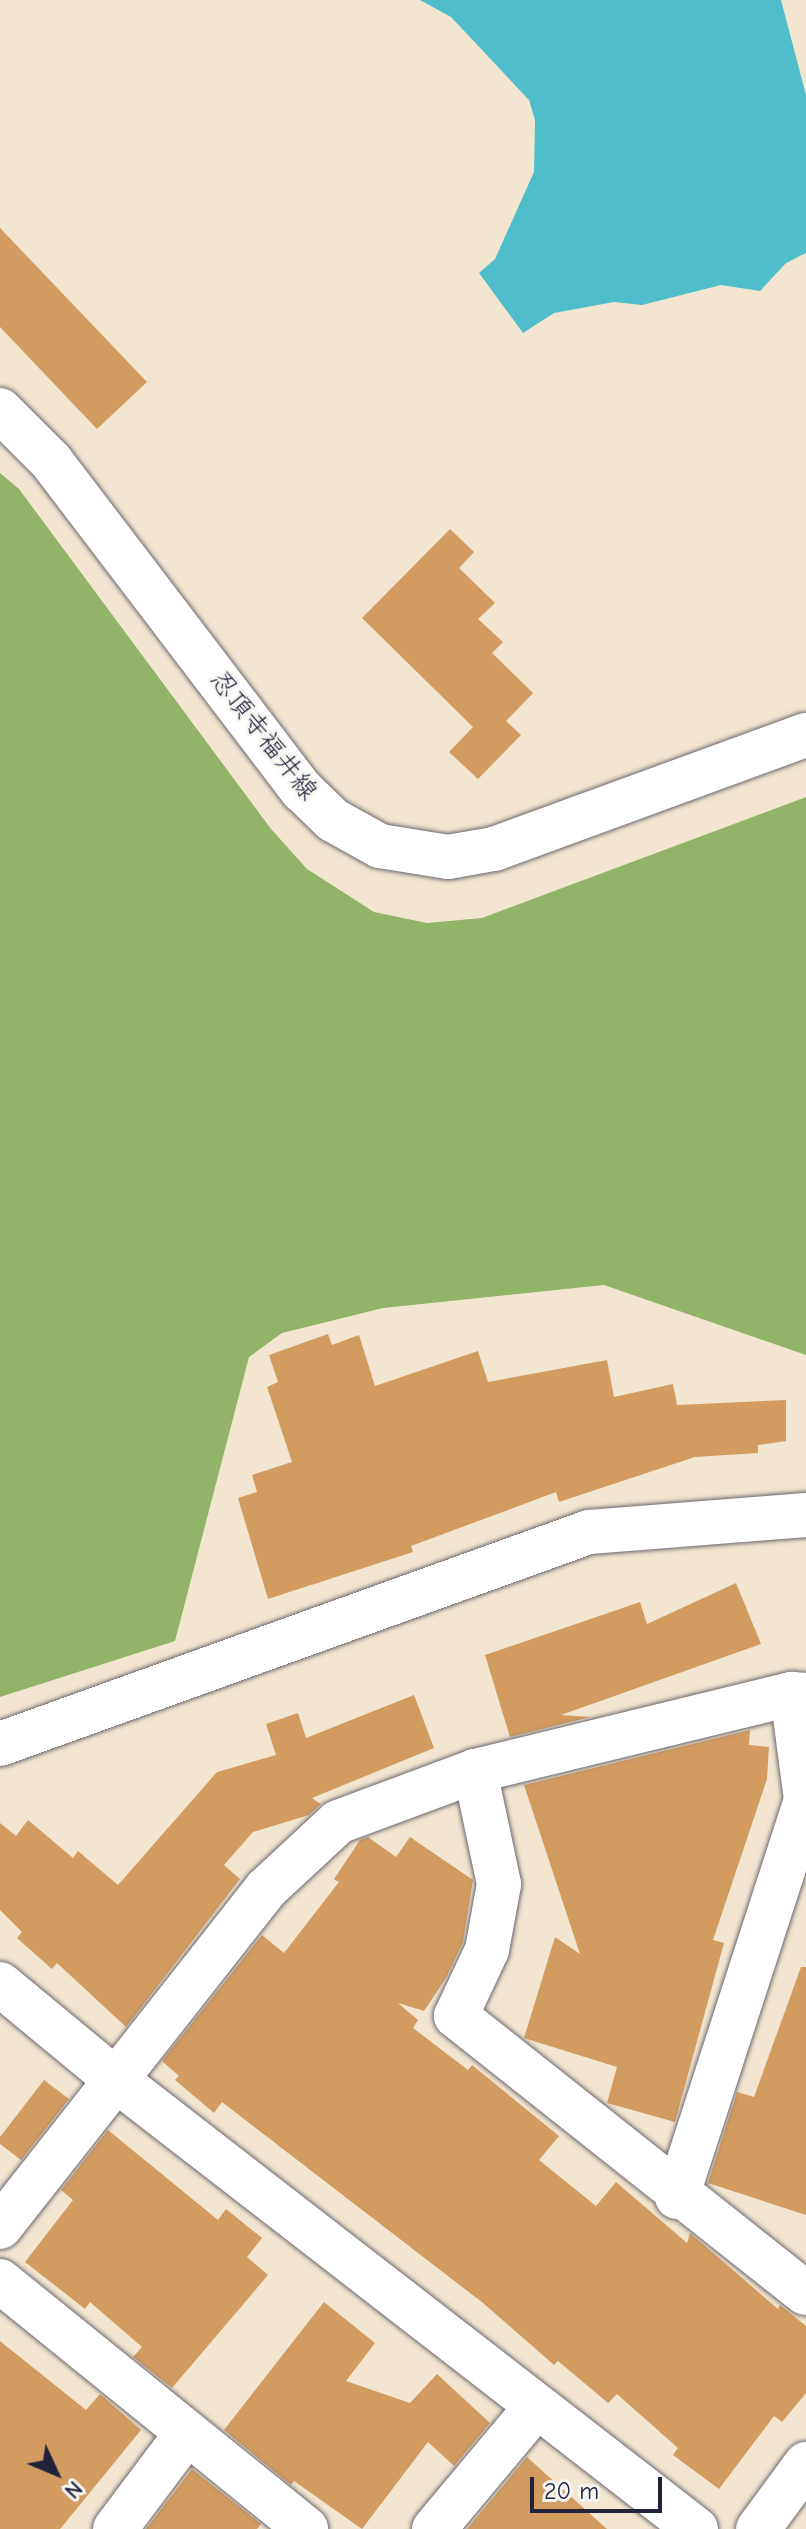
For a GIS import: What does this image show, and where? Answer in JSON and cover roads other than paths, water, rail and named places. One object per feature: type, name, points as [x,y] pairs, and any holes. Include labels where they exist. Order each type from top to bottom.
[{"type":"street","name":"忍頂寺福井線","points":[[0,410],[51,461],[302,790],[333,820],[380,846],[448,857],[494,849],[806,735]]},
{"type":"street","points":[[0,1744],[589,1532],[806,1515]]},
{"type":"street","points":[[0,2227],[266,1889],[338,1822],[475,1771],[799,1695],[806,1800],[677,2197]]},
{"type":"street","points":[[475,1771],[499,1884],[487,1950],[456,2016],[677,2197],[806,2293]]},
{"type":"street","points":[[0,1984],[115,2079],[696,2529]]},
{"type":"street","points":[[0,2281],[306,2529]]},
{"type":"street","points":[[434,2529],[537,2406]]},
{"type":"street","points":[[115,2529],[187,2433]]},
{"type":"street","points":[[758,2529],[806,2464]]},
{"type":"water","points":[[420,0],[781,0],[806,95],[806,253],[786,263],[760,291],[721,285],[642,305],[614,302],[554,313],[523,333],[479,273],[495,259],[534,172],[535,120],[529,100],[451,17]]}]
